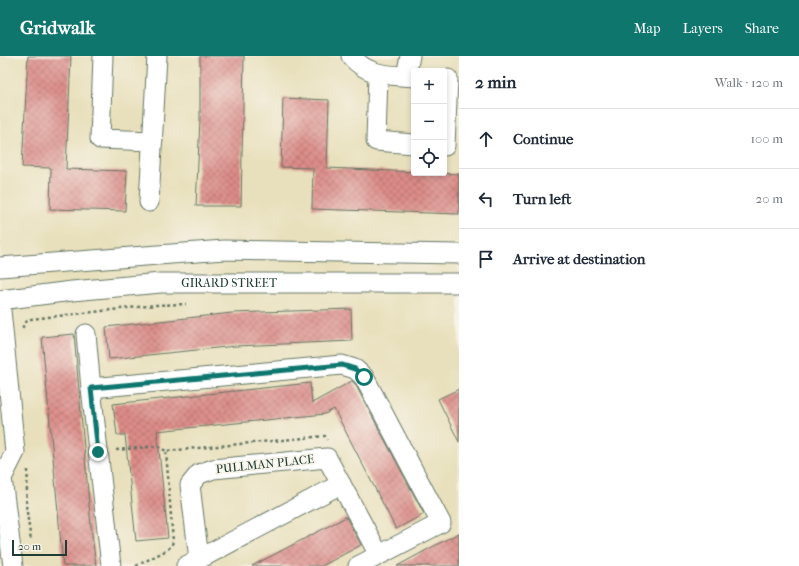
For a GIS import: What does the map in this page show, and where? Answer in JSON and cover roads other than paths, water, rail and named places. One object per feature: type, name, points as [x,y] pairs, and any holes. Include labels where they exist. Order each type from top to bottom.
[{"type":"street","points":[[103,56],[100,139],[152,141]]},
{"type":"street","points":[[149,202],[157,56]]},
{"type":"street","points":[[351,56],[366,69],[378,74],[410,76],[410,56]]},
{"type":"street","points":[[378,74],[376,141],[411,144]]},
{"type":"street","points":[[445,140],[450,80]]},
{"type":"street","points":[[0,267],[224,250],[459,254]]},
{"type":"street","name":"GIRARD STREET","points":[[0,300],[72,291],[161,283],[459,283]]},
{"type":"street","points":[[0,300],[15,452],[1,477],[13,566]]},
{"type":"street","points":[[86,334],[111,566]]},
{"type":"street","points":[[91,388],[342,365],[355,369],[364,377],[441,523],[358,566]]},
{"type":"street","name":"PULLMAN PLACE","points":[[327,458],[341,484],[192,563],[190,485],[198,474],[213,469],[327,458]]},
{"type":"street","points":[[341,484],[379,555]]}]
